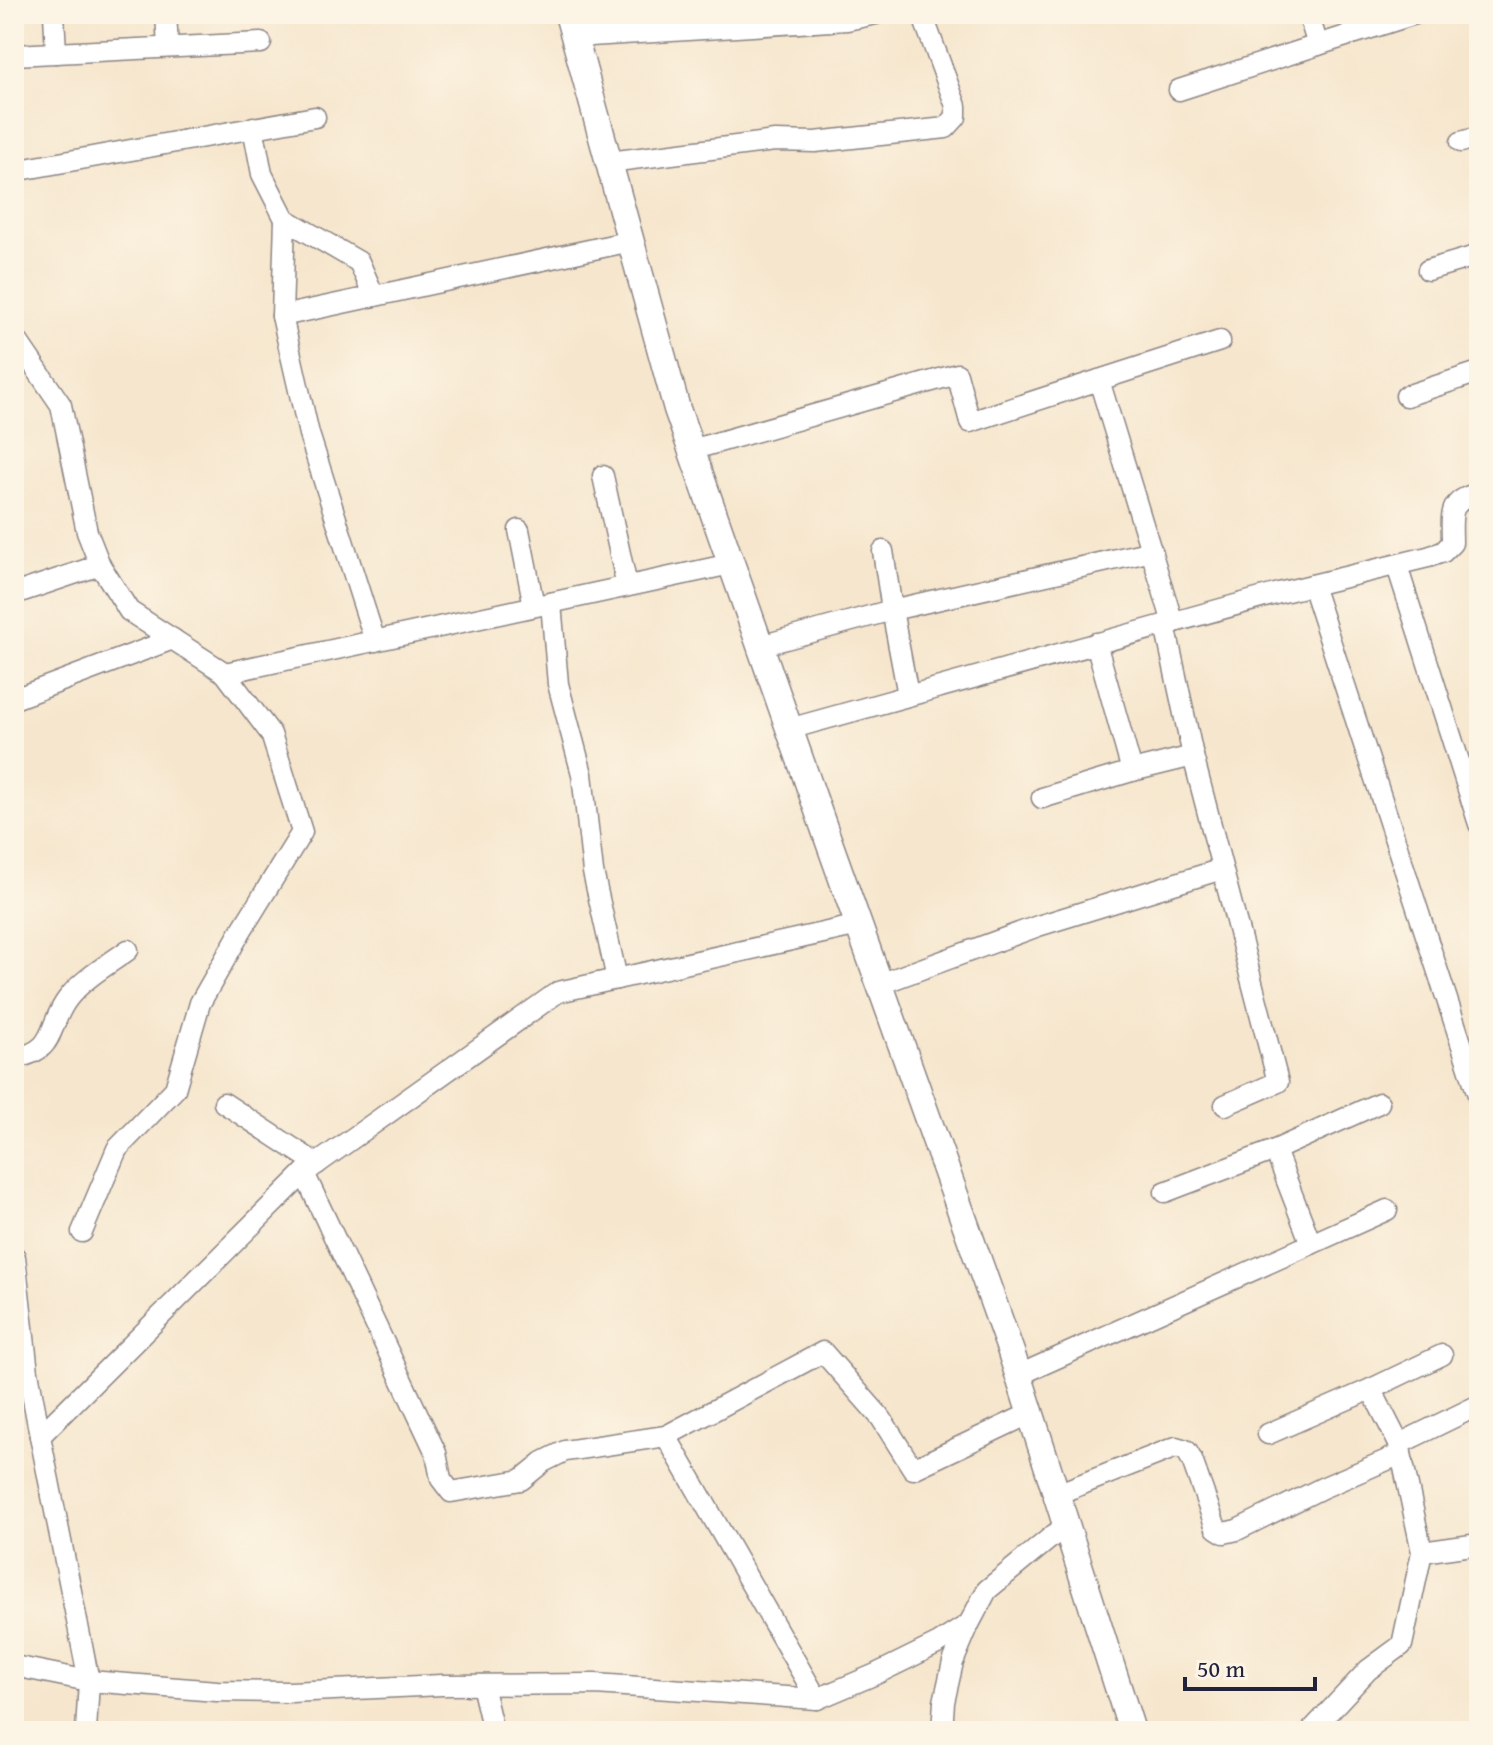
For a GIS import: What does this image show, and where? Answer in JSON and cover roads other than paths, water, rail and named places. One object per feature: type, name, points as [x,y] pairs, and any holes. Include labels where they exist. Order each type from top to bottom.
[{"type":"street","points":[[54,14],[56,53]]},
{"type":"street","points":[[166,14],[168,47]]},
{"type":"street","points":[[876,14],[847,20],[571,26],[677,409],[1019,1375],[1132,1731]]},
{"type":"street","points":[[609,162],[775,141],[815,142],[946,128],[956,117],[956,106],[922,14]]},
{"type":"street","points":[[1308,14],[1318,45]]},
{"type":"street","points":[[1179,90],[1415,14]]},
{"type":"street","points":[[14,55],[261,43]]},
{"type":"street","points":[[14,171],[315,117]]},
{"type":"street","points":[[253,127],[262,174],[285,219],[282,316],[309,434],[375,641]]},
{"type":"street","points":[[285,219],[359,262],[374,296]]},
{"type":"street","points":[[282,316],[631,241]]},
{"type":"street","points":[[1428,270],[1479,255]]},
{"type":"street","points":[[14,336],[61,405],[87,532],[100,565],[129,611],[225,673],[271,734],[302,832],[200,1003],[175,1089],[117,1149],[82,1232]]},
{"type":"street","points":[[691,450],[957,374],[970,422],[1220,341]]},
{"type":"street","points":[[1406,396],[1479,372]]},
{"type":"street","points":[[1099,380],[1152,551],[1193,756],[1278,1082],[1225,1105]]},
{"type":"street","points":[[603,476],[627,586]]},
{"type":"street","points":[[789,729],[1096,643],[1443,552],[1452,543],[1453,509],[1459,500],[1479,493]]},
{"type":"street","points":[[519,530],[543,604],[558,684],[582,774],[593,872],[617,979]]},
{"type":"street","points":[[883,551],[908,695]]},
{"type":"street","points":[[760,646],[892,610],[1152,551]]},
{"type":"street","points":[[225,673],[731,564]]},
{"type":"street","points":[[14,594],[100,565]]},
{"type":"street","points":[[1397,566],[1479,824]]},
{"type":"street","points":[[1312,585],[1479,1098]]},
{"type":"street","points":[[14,699],[173,639]]},
{"type":"street","points":[[1096,643],[1132,771]]},
{"type":"street","points":[[1042,798],[1193,756]]},
{"type":"street","points":[[880,984],[1038,926],[1222,869]]},
{"type":"street","points":[[40,1436],[310,1168],[558,992],[859,925]]},
{"type":"street","points":[[14,1058],[28,1056],[41,1049],[67,999],[82,983],[128,950]]},
{"type":"street","points":[[224,1103],[310,1168],[436,1453],[441,1479],[451,1492],[521,1480],[543,1462],[565,1451],[666,1436],[823,1352],[881,1418],[913,1469],[1031,1413]]},
{"type":"street","points":[[1165,1192],[1275,1150],[1379,1103]]},
{"type":"street","points":[[1275,1150],[1311,1244]]},
{"type":"street","points":[[1019,1375],[1387,1210]]},
{"type":"street","points":[[15,1257],[21,1373],[40,1436],[89,1681],[86,1731]]},
{"type":"street","points":[[1268,1434],[1442,1355]]},
{"type":"street","points":[[1311,1731],[1368,1670],[1402,1645],[1422,1552],[1400,1449],[1371,1389]]},
{"type":"street","points":[[1057,1494],[1176,1447],[1186,1450],[1192,1460],[1216,1528],[1224,1533],[1237,1530],[1400,1449],[1479,1405]]},
{"type":"street","points":[[666,1436],[817,1699]]},
{"type":"street","points":[[942,1731],[944,1702],[953,1662],[987,1590],[1066,1525]]},
{"type":"street","points":[[1422,1552],[1479,1544]]},
{"type":"street","points":[[14,1666],[89,1681],[217,1691],[595,1684],[817,1699],[939,1643],[969,1624]]},
{"type":"street","points":[[482,1685],[489,1730]]}]
